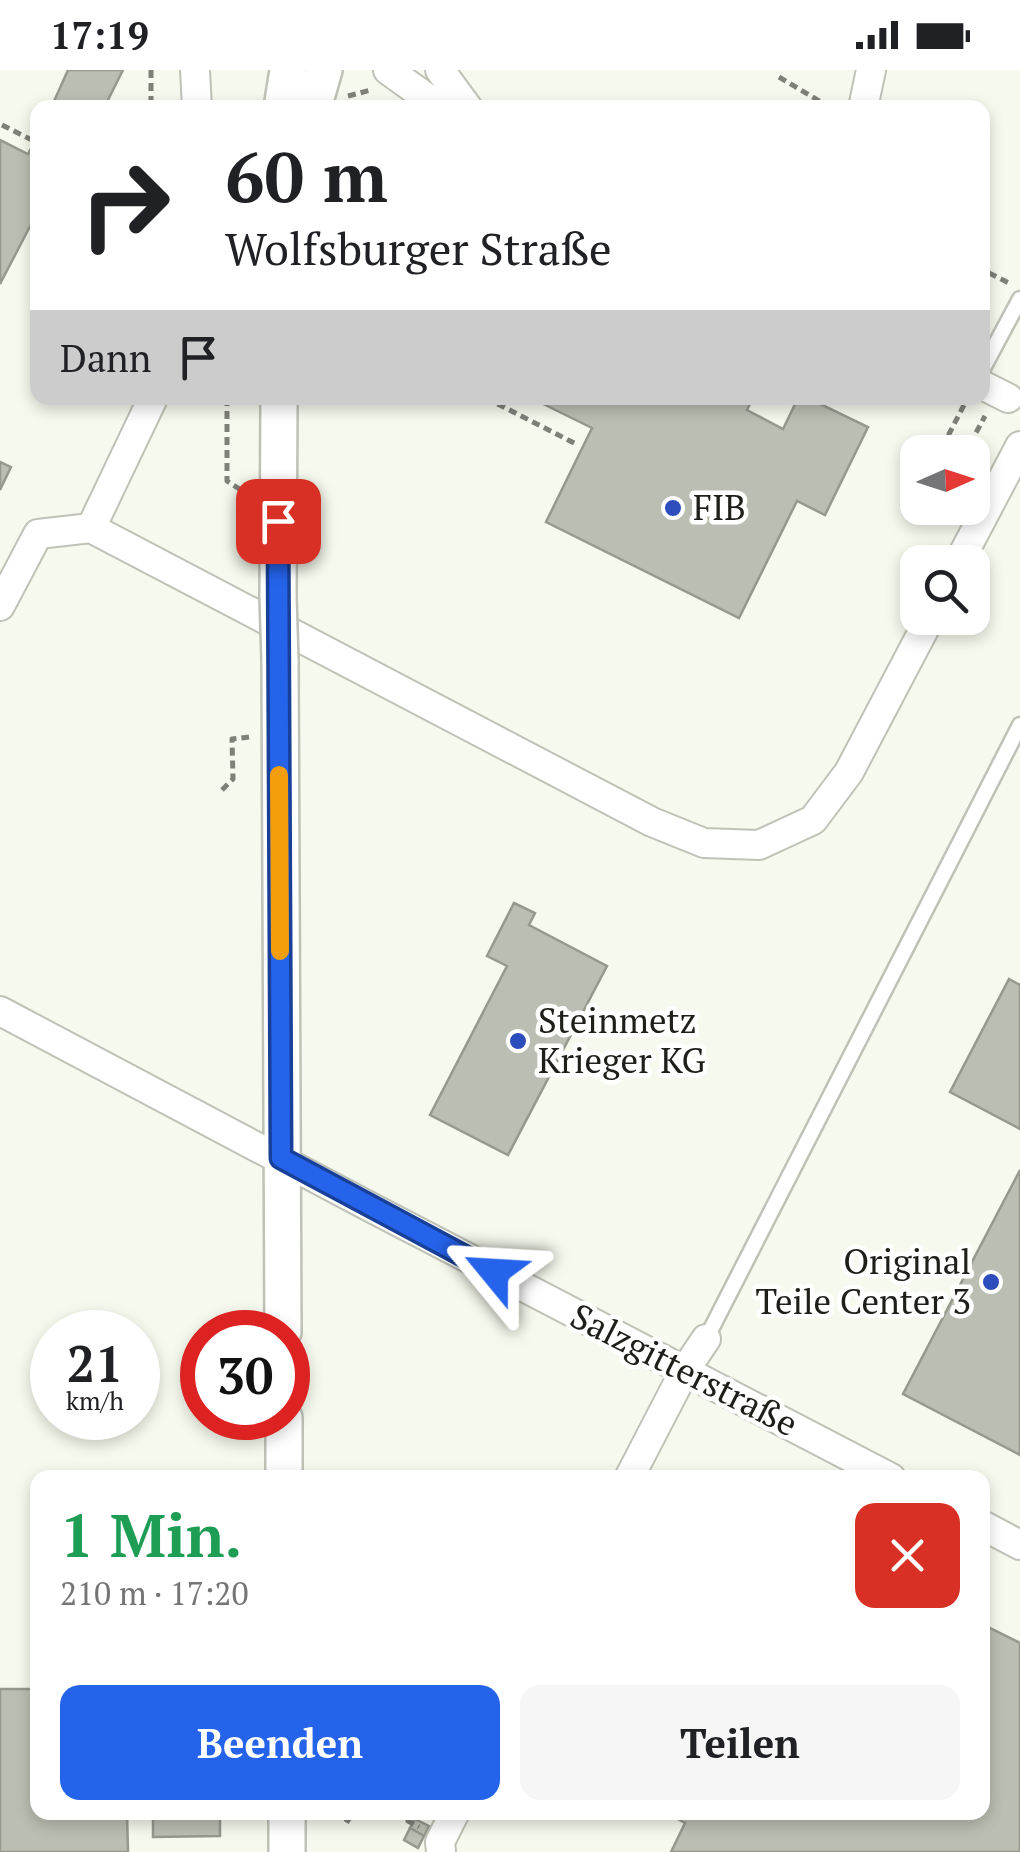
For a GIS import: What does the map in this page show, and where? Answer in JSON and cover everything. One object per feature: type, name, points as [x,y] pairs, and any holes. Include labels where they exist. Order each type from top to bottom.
[{"type":"street","points":[[196,70],[196,100]]},
{"type":"street","points":[[283,100],[288,70]]},
{"type":"street","points":[[315,100],[324,70]]},
{"type":"street","points":[[388,70],[430,100]]},
{"type":"street","points":[[440,70],[462,100]]},
{"type":"street","points":[[865,100],[871,70]]},
{"type":"street","points":[[92,528],[150,405]]},
{"type":"street","points":[[278,405],[283,1310]]},
{"type":"street","points":[[968,545],[1020,446]]},
{"type":"street","points":[[0,606],[38,534],[92,528],[635,813],[704,843],[760,845],[813,820],[849,772],[921,635]]},
{"type":"street","name":"Salzgitterstraße","points":[[0,1010],[876,1470]]},
{"type":"street","points":[[633,1470],[685,1370],[706,1339]]},
{"type":"street","points":[[284,1440],[284,1470]]},
{"type":"street","points":[[990,1529],[1020,1544]]},
{"type":"street","points":[[287,1820],[288,1852]]},
{"type":"street","points":[[441,1852],[440,1842],[451,1820]]},
{"type":"lane","points":[[990,355],[1020,299]]},
{"type":"lane","points":[[706,1339],[1020,725]]},
{"type":"path","points":[[151,70],[151,100]]},
{"type":"path","points":[[780,77],[818,100]]},
{"type":"path","points":[[2,125],[30,139]]},
{"type":"path","points":[[990,272],[1020,290]]},
{"type":"path","points":[[227,405],[228,465]]},
{"type":"path","points":[[500,405],[578,445]]},
{"type":"path","points":[[951,435],[964,405]]},
{"type":"path","points":[[222,790],[233,779],[232,738],[279,734]]},
{"type":"path","points":[[409,1820],[421,1828]]},
{"type":"building","points":[[68,70],[123,70],[108,100],[55,100]]},
{"type":"building","points":[[0,140],[28,154],[30,150],[30,226],[0,284]]},
{"type":"building","name":"FIB","points":[[545,405],[750,405],[747,410],[783,429],[795,405],[822,405],[868,427],[825,515],[797,501],[739,618],[546,522],[592,428]]},
{"type":"building","points":[[0,462],[11,467],[0,490]]},
{"type":"building","name":"Steinmetz Krieger KG","points":[[514,903],[535,913],[529,925],[607,966],[508,1155],[430,1115],[507,966],[487,956]]},
{"type":"building","points":[[1009,979],[1020,985],[1020,1129],[950,1092]]},
{"type":"building","name":"Original Teile Center 3","points":[[1020,1170],[1020,1455],[903,1394]]},
{"type":"building","points":[[990,1628],[1020,1643],[1020,1852],[671,1852],[685,1823],[680,1820],[990,1820]]},
{"type":"building","points":[[0,1689],[30,1689],[30,1820],[127,1820],[128,1852],[0,1852]]},
{"type":"building","points":[[153,1820],[220,1820],[220,1836],[153,1837]]},
{"type":"building","points":[[414,1820],[429,1826],[424,1836],[410,1828]]},
{"type":"building","points":[[410,1828],[424,1836],[418,1848],[404,1840]]},
{"type":"slow traffic","points":[[279,775],[280,951]]},
{"type":"place","name":"FIB","points":[[673,508]]},
{"type":"place","name":"Steinmetz Krieger KG","points":[[518,1041]]},
{"type":"place","name":"Original Teile Center 3","points":[[991,1282]]},
{"type":"route","points":[[278,521],[281,1158],[494,1272]]}]
